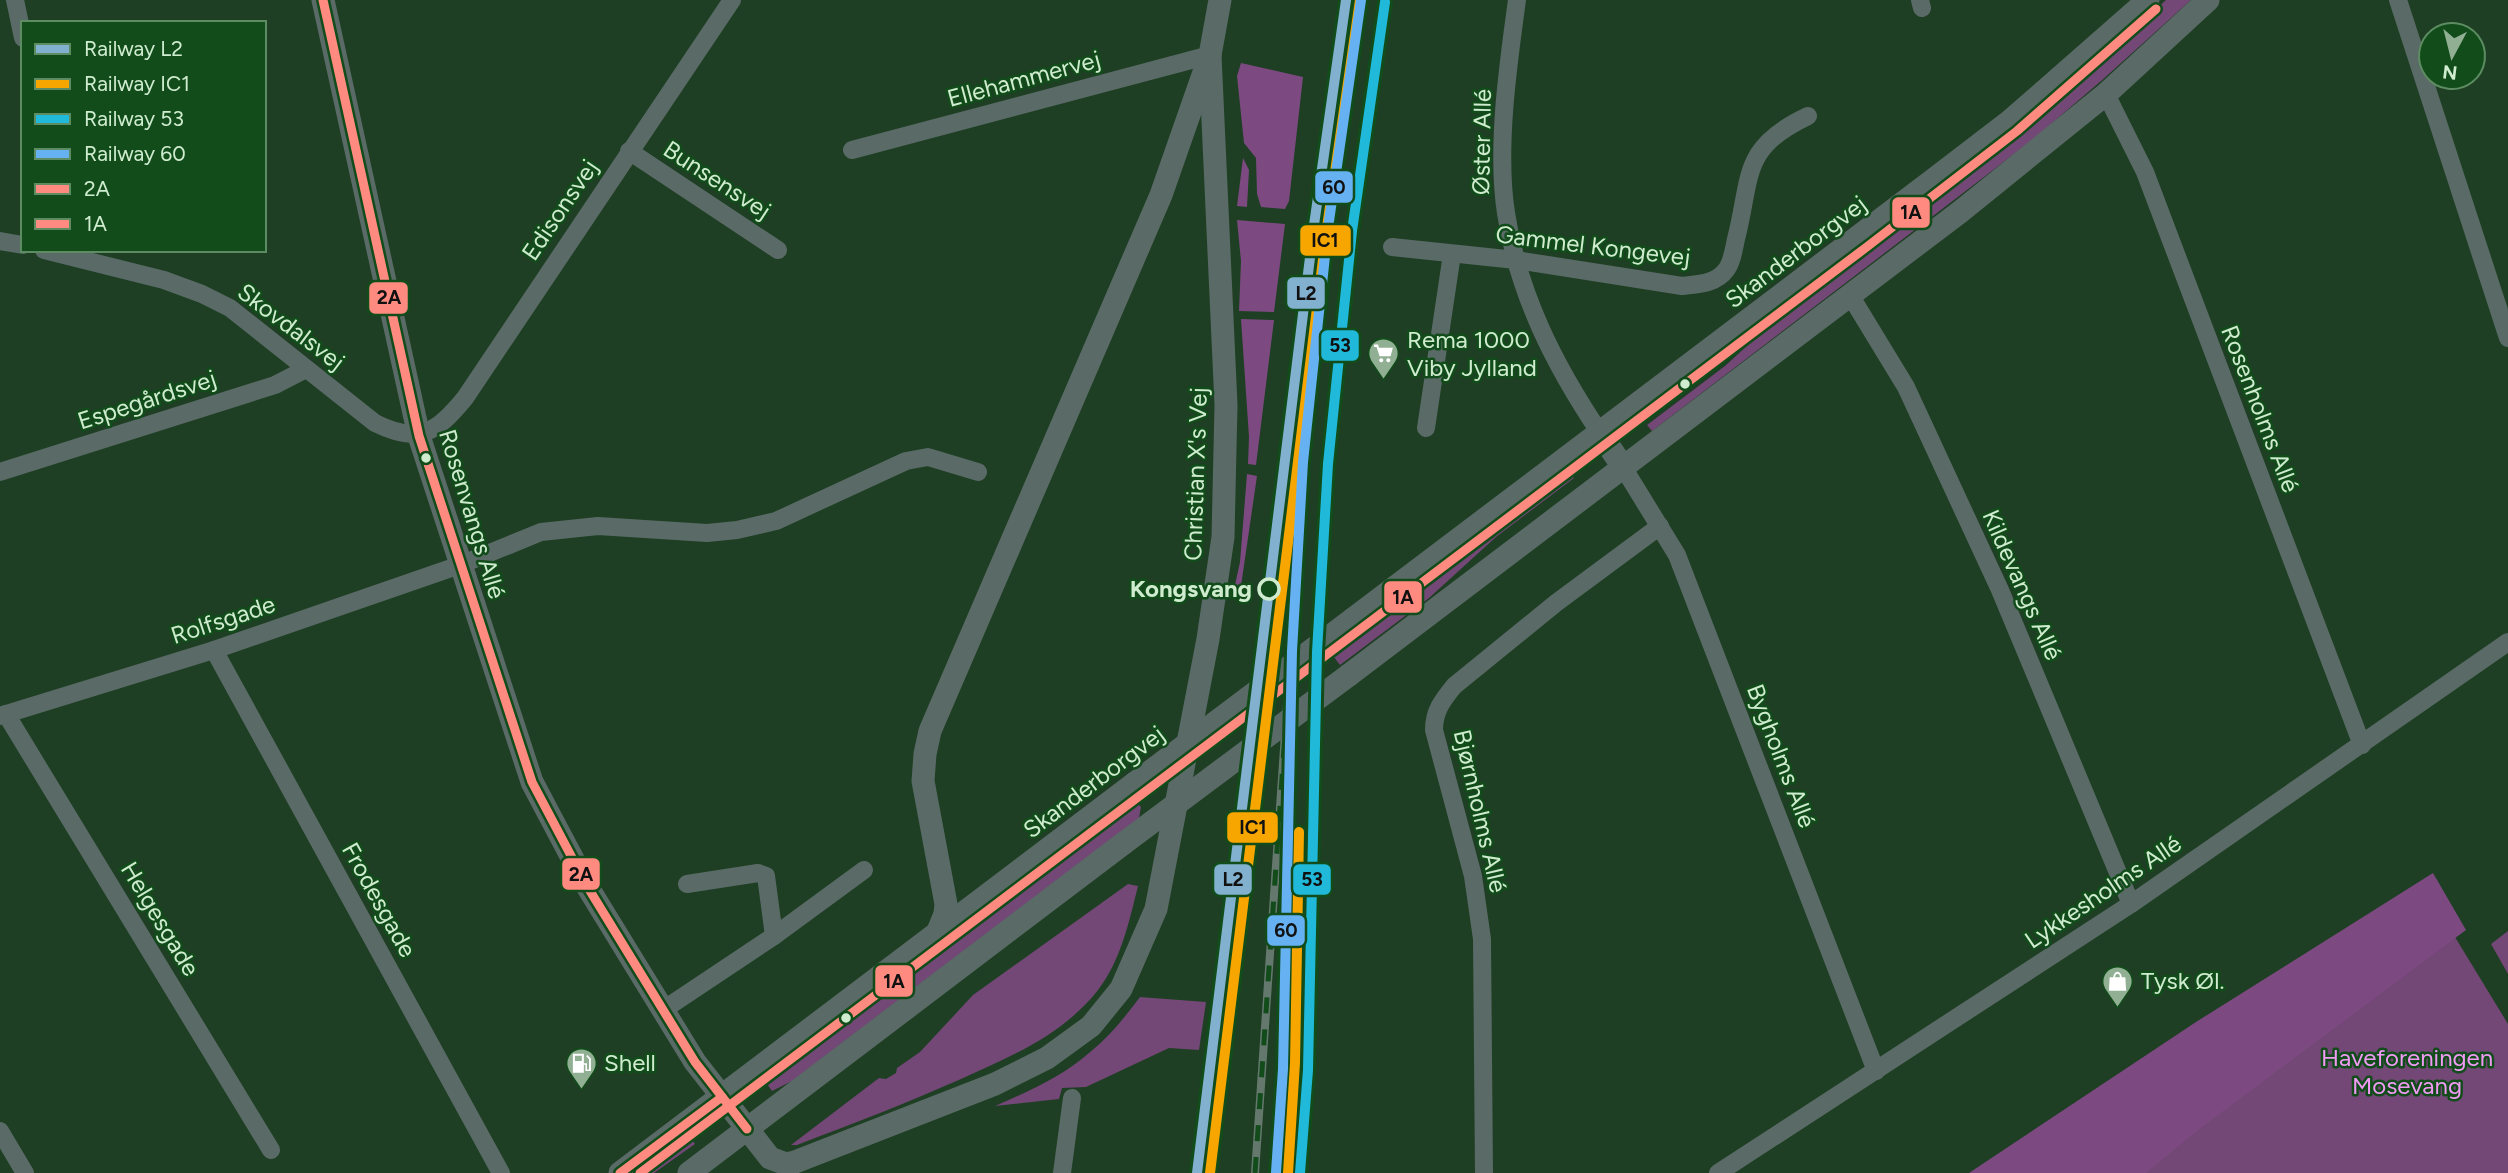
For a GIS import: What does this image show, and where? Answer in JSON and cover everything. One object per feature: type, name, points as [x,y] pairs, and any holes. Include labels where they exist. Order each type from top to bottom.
[{"type":"street","points":[[15,0],[21,28]]},
{"type":"street","name":"Rosenvangs Allé","points":[[323,0],[419,436],[532,782],[587,886],[695,1062],[722,1097]]},
{"type":"street","name":"Edisonsvej","points":[[419,436],[447,420],[465,398],[732,0]]},
{"type":"street","name":"Christian X's Vej","points":[[936,936],[946,904],[922,781],[930,731],[1161,195],[1210,55],[1220,0]]},
{"type":"street","name":"Øster Allé","points":[[1517,0],[1508,72],[1503,168],[1505,213],[1529,303],[1548,347],[1575,396],[1600,433]]},
{"type":"street","name":"Skanderborgvej","points":[[620,1173],[1861,236],[2010,121],[2148,0]]},
{"type":"street","points":[[689,1173],[1349,676],[2000,180],[2106,94],[2208,0]]},
{"type":"street","points":[[2398,0],[2508,338]]},
{"type":"street","name":"Christian X's Vej","points":[[722,1097],[770,1158],[786,1164],[796,1162],[995,1084],[1047,1058],[1091,1026],[1121,989],[1156,909],[1208,639],[1223,537],[1226,405],[1210,55]]},
{"type":"street","name":"Ellehammervej","points":[[852,150],[1210,55]]},
{"type":"street","name":"Rosenholms Allé","points":[[2106,94],[2145,172],[2362,745]]},
{"type":"street","name":"Gammel Kongevej","points":[[1392,247],[1516,260],[1682,286],[1708,283],[1726,270],[1742,218],[1744,192],[1760,151],[1768,141],[1789,125],[1808,116]]},
{"type":"street","name":"Bunsensvej","points":[[629,152],[778,250]]},
{"type":"street","points":[[0,241],[21,245]]},
{"type":"street","name":"Skovdalsvej","points":[[52,252],[164,280],[230,308],[375,423],[391,431],[419,436]]},
{"type":"street","points":[[1426,428],[1452,254]]},
{"type":"street","name":"Kildevangs Allé","points":[[1850,295],[1906,387],[2000,590],[2131,904]]},
{"type":"street","name":"Espegårdsvej","points":[[0,472],[275,385],[306,369]]},
{"type":"street","points":[[1600,433],[1623,467]]},
{"type":"street","name":"Rolfsgade","points":[[3,715],[214,650],[460,565],[541,532],[598,526],[708,533],[776,521],[906,461],[928,457],[978,472]]},
{"type":"street","name":"Bygholms Allé","points":[[1623,467],[1660,526],[1682,568],[1876,1071]]},
{"type":"street","name":"Bjørnholms Allé","points":[[1484,1173],[1482,939],[1473,876],[1434,730],[1434,718],[1440,702],[1454,686],[1556,603],[1660,526]]},
{"type":"street","name":"Lykkesholms Allé","points":[[1718,1173],[2131,904],[2508,642]]},
{"type":"street","name":"Frodesgade","points":[[214,650],[501,1173]]},
{"type":"street","name":"Helgesgade","points":[[3,715],[271,1150]]},
{"type":"street","points":[[663,1010],[774,936],[864,870]]},
{"type":"street","points":[[687,884],[758,873],[766,876],[774,936]]},
{"type":"street","points":[[1062,1173],[1072,1098]]},
{"type":"street","points":[[0,1130],[25,1173]]},
{"type":"green space","points":[[2166,0],[2191,0],[2031,141],[1652,431],[1647,425],[1725,366],[1798,299],[2020,129]]},
{"type":"green space","points":[[1570,472],[1574,478],[1496,537],[1429,598],[1340,665],[1330,652]]},
{"type":"green space","points":[[1136,802],[1141,807],[1139,818],[792,1081],[772,1091],[765,1081]]},
{"type":"green space","points":[[1128,884],[1138,886],[1113,966],[1098,990],[1069,1020],[1035,1043],[980,1071],[879,1113],[791,1145],[879,1078],[886,1079],[896,1073],[897,1068],[920,1052],[973,995]]},
{"type":"green space","name":"Haveforeningen Mosevang","points":[[2444,919],[2508,1024],[2508,1173],[2101,1173]]},
{"type":"green space","points":[[2508,931],[2508,974],[2491,944]]},
{"type":"green space","points":[[1140,997],[1206,1002],[1199,1050],[1169,1048],[1086,1087],[1062,1088],[1059,1099],[995,1106],[1044,1083],[1079,1061],[1110,1034]]},
{"type":"green space","points":[[690,1137],[695,1144],[654,1173],[642,1173]]},
{"type":"shaded area","points":[[1241,63],[1303,77],[1289,201],[1285,209],[1261,207],[1257,194],[1256,158],[1244,143],[1237,76]]},
{"type":"shaded area","points":[[1243,158],[1249,170],[1247,207],[1237,206]]},
{"type":"shaded area","points":[[1237,220],[1285,224],[1274,312],[1239,311],[1241,261]]},
{"type":"shaded area","points":[[1241,319],[1274,320],[1256,465],[1248,464],[1249,437]]},
{"type":"shaded area","points":[[1247,474],[1257,476],[1241,586],[1235,585],[1240,562]]},
{"type":"shaded area","points":[[2433,873],[2466,930],[2198,1130],[2146,1173],[1969,1173],[2196,1022]]},
{"type":"railway","points":[[1255,1173],[1306,396]]},
{"type":"rail line","name":"L2","points":[[1197,1173],[1314,225],[1346,0]]},
{"type":"rail line","name":"IC1","points":[[1210,1173],[1327,227],[1360,0]]},
{"type":"rail line","name":"60","points":[[1276,1172],[1283,1069],[1292,651],[1303,462],[1328,228],[1361,0]]},
{"type":"rail line","name":"53","points":[[1300,1173],[1308,1070],[1317,652],[1328,464],[1352,231],[1385,2]]},
{"type":"rail line","name":"IC1","points":[[1288,1173],[1295,1063],[1299,832]]},
{"type":"transit line","name":"2A","points":[[323,0],[419,436],[532,782],[587,886],[695,1062],[747,1129]]},
{"type":"transit line","name":"1A","points":[[640,1173],[1868,246],[2017,131],[2156,9]]},
{"type":"transit line","name":"2A","points":[[620,1173],[722,1097]]},
{"type":"place","name":"Rema 1000 Viby Jylland","points":[[1384,381]]},
{"type":"place","name":"Kongsvang","points":[[1269,589]]},
{"type":"place","name":"Tysk Øl.","points":[[2118,1008]]},
{"type":"place","name":"Shell","points":[[581,1090]]}]
